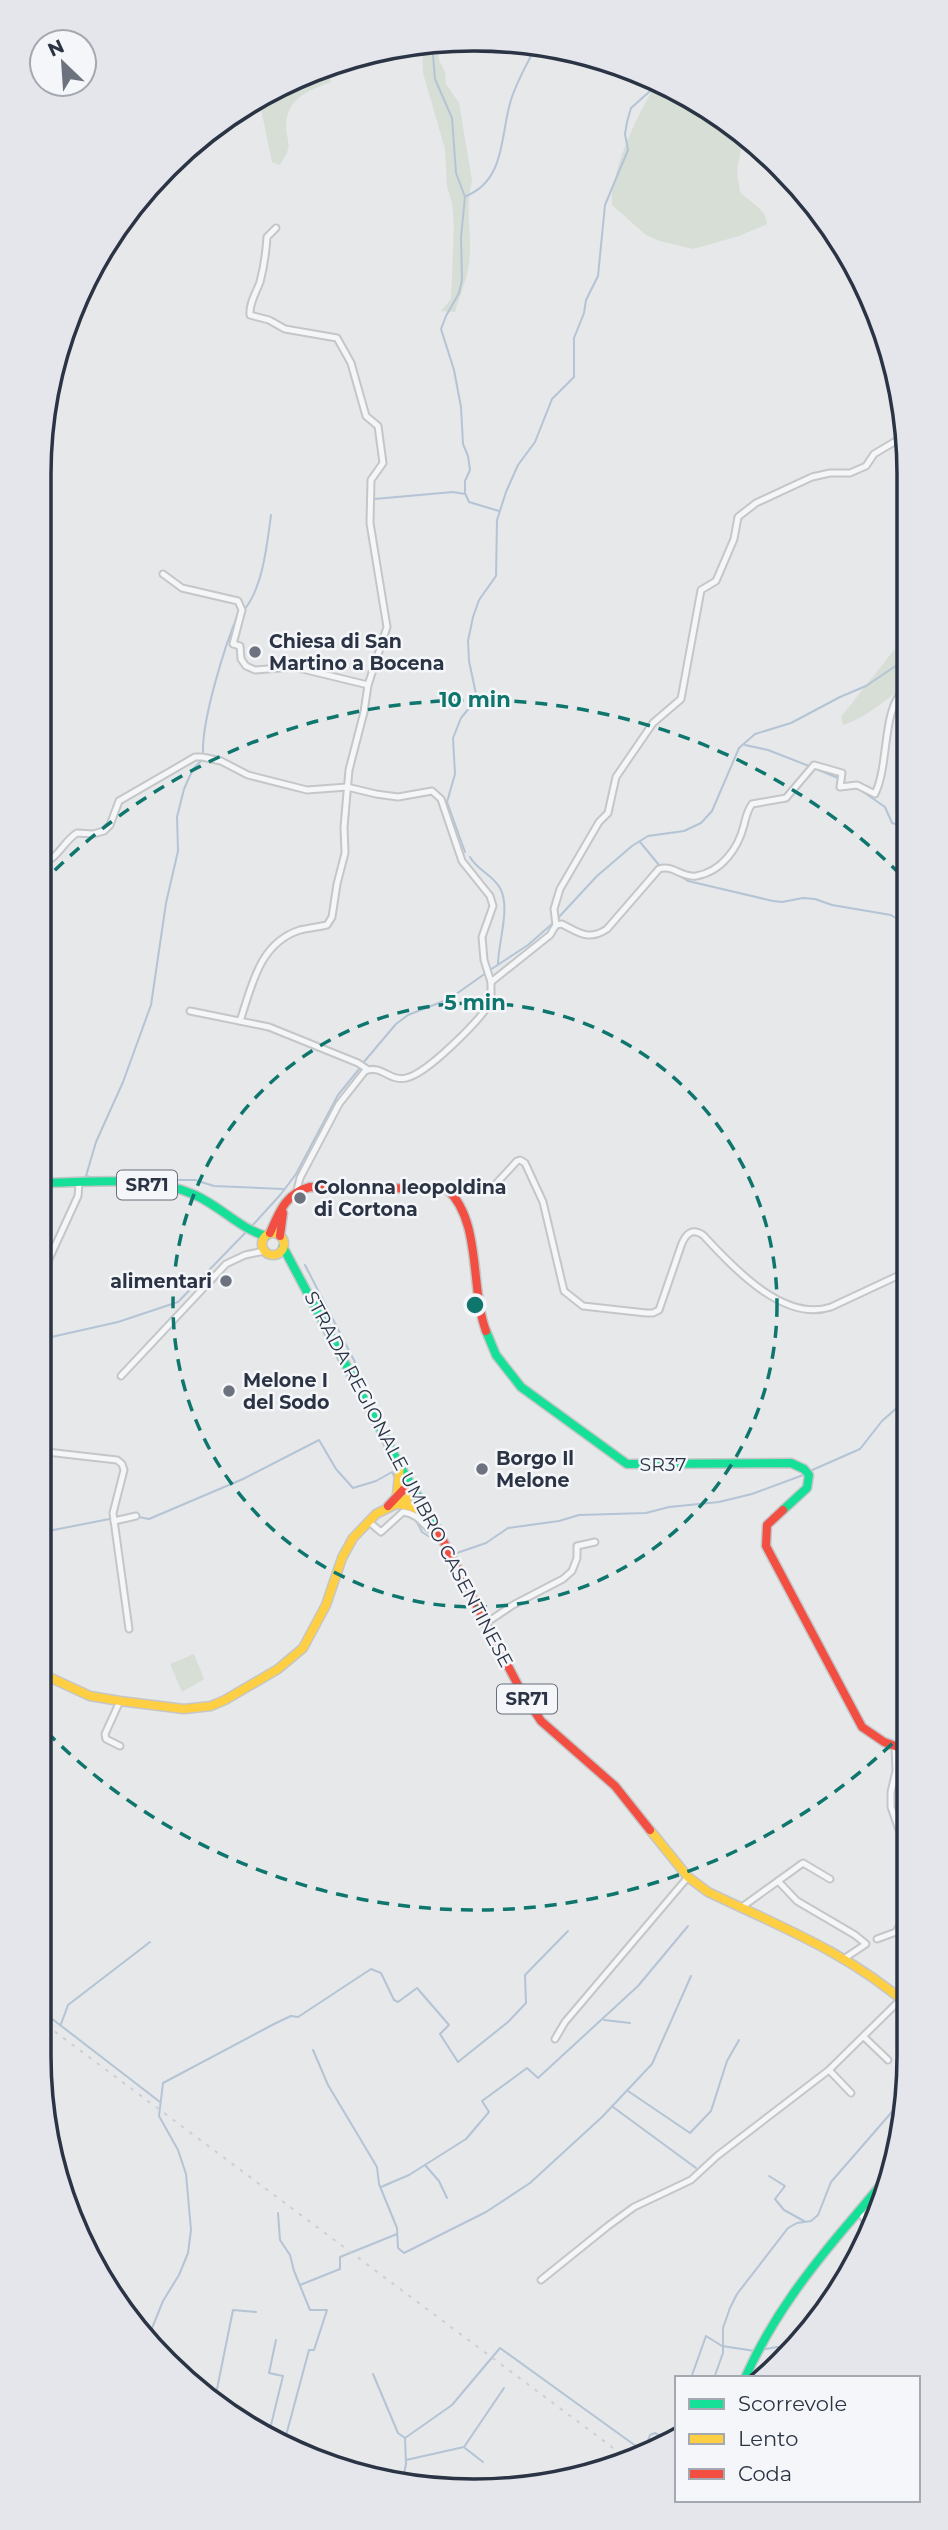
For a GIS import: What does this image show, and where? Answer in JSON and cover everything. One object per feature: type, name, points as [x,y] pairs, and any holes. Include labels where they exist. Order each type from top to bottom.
[{"type":"main road","name":"SR71","points":[[51,1183],[142,1185],[185,1191],[250,1230],[289,1261]]},
{"type":"main road","points":[[283,1247],[279,1252],[267,1244],[281,1206],[294,1192],[310,1187],[447,1189]]},
{"type":"main road","name":"SR37","points":[[447,1189],[457,1198],[466,1219],[484,1325],[496,1355],[521,1387],[626,1464],[791,1463],[804,1467],[811,1482],[767,1525],[766,1546],[862,1727],[897,1747]]},
{"type":"main road","points":[[280,1236],[280,1224],[294,1192]]},
{"type":"main road","name":"SR71","points":[[267,1244],[280,1236],[289,1261]]},
{"type":"main road","name":"STRADA REGIONALE UMBRO CASENTINESE","points":[[289,1261],[303,1281],[355,1377],[520,1689],[541,1721],[615,1786],[688,1877],[708,1892],[846,1957],[897,1994]]},
{"type":"main road","points":[[397,1499],[400,1466]]},
{"type":"main road","points":[[51,1678],[90,1696],[184,1709],[211,1706],[240,1692],[285,1664],[303,1648],[326,1605],[346,1548],[368,1521],[397,1499],[404,1489],[414,1490]]},
{"type":"main road","points":[[397,1499],[429,1515]]},
{"type":"main road","points":[[746,2376],[755,2353],[783,2304],[830,2244],[859,2210],[872,2200]]},
{"type":"street","points":[[240,1021],[260,962],[272,946],[298,931],[327,925],[332,917],[345,853],[347,787],[368,685],[387,627],[370,523],[371,480],[383,463],[378,426],[366,416],[351,363],[337,338],[285,329],[269,320],[250,315],[249,308],[260,282],[266,256],[267,237],[276,228]]},
{"type":"street","points":[[491,982],[550,935],[556,925],[554,909],[560,889],[599,822],[608,813],[616,777],[648,730],[681,699],[699,596],[704,587],[716,581],[734,539],[738,517],[756,503],[812,477],[850,473],[866,466],[874,454],[896,441]]},
{"type":"street","points":[[163,574],[182,588],[238,601],[242,610],[233,644],[240,646],[241,659],[246,666],[256,670],[294,667],[368,685]]},
{"type":"street","points":[[556,925],[562,924],[584,936],[599,934],[607,929],[659,869],[667,867],[690,876],[710,872],[721,865],[735,845],[752,804],[786,798],[814,765],[842,773],[840,787],[857,785],[875,793],[883,766],[890,714],[897,697]]},
{"type":"street","points":[[51,860],[77,833],[93,834],[104,831],[110,825],[119,801],[195,757],[211,758],[248,775],[307,790],[347,787],[398,797],[432,791],[437,793],[462,861],[490,896],[493,906],[482,937],[491,982],[491,1002],[442,1055],[405,1079],[398,1078],[378,1069],[363,1067],[269,1027],[190,1012]]},
{"type":"street","points":[[294,1192],[338,1104],[363,1067]]},
{"type":"street","points":[[447,1189],[493,1188],[517,1161],[524,1163],[543,1202],[564,1291],[583,1306],[646,1313],[659,1310],[685,1236],[691,1231],[698,1231],[703,1235],[738,1272],[763,1292],[804,1308],[822,1310],[831,1307],[897,1276]]},
{"type":"street","points":[[51,1255],[78,1196],[79,1184]]},
{"type":"street","points":[[121,1376],[226,1264],[267,1244]]},
{"type":"street","points":[[51,1452],[117,1460],[122,1464],[124,1470],[113,1513],[129,1629]]},
{"type":"street","points":[[368,1521],[382,1532],[403,1512],[419,1517],[430,1531],[439,1533]]},
{"type":"street","points":[[114,1521],[136,1516]]},
{"type":"street","points":[[486,1623],[513,1605],[563,1579],[572,1571],[577,1558],[577,1546],[595,1542]]},
{"type":"street","points":[[120,1701],[105,1734],[106,1739],[120,1746]]},
{"type":"street","points":[[897,1767],[891,1807],[897,1824]]},
{"type":"street","points":[[743,1908],[803,1864],[830,1879]]},
{"type":"street","points":[[555,2039],[565,2022],[688,1877]]},
{"type":"street","points":[[778,1881],[797,1901],[866,1944],[846,1957]]},
{"type":"street","points":[[877,1940],[897,1930]]},
{"type":"street","points":[[541,2280],[634,2207],[691,2180],[717,2156],[829,2070],[897,2003]]},
{"type":"street","points":[[864,2037],[888,2060]]},
{"type":"street","points":[[829,2070],[851,2093]]},
{"type":"street","points":[[859,2210],[864,2219]]},
{"type":"shaded area","points":[[438,53],[446,84],[459,103],[472,181],[469,202],[469,264],[455,312],[441,311],[451,299],[454,225],[447,186],[445,149],[423,73],[422,54]]},
{"type":"shaded area","points":[[330,76],[331,82],[294,102],[287,117],[287,151],[280,165],[272,162],[261,108]]},
{"type":"shaded area","points":[[653,90],[686,107],[741,146],[737,171],[740,192],[761,210],[767,224],[739,236],[693,249],[646,235],[612,205],[612,192],[620,160]]},
{"type":"shaded area","points":[[897,646],[897,691],[852,722],[843,725],[841,717]]},
{"type":"shaded area","points":[[194,1654],[204,1679],[182,1692],[170,1664]]},
{"type":"waterway","points":[[433,53],[435,79],[452,118],[456,173],[465,197],[461,237],[462,280],[459,293],[441,329],[454,370],[461,407],[463,444],[470,470],[465,481],[465,493],[469,502],[499,511]]},
{"type":"waterway","points":[[466,196],[479,189],[495,168],[513,94],[532,54]]},
{"type":"waterway","points":[[465,852],[447,802],[455,774],[453,738],[461,718],[476,694],[468,641],[473,617],[479,600],[496,576],[497,520],[506,492],[518,465],[535,442],[552,399],[574,377],[574,338],[586,300],[598,276],[605,205],[628,150],[625,134],[627,122],[631,108],[652,90]]},
{"type":"waterway","points":[[374,499],[453,492],[465,494]]},
{"type":"waterway","points":[[243,611],[260,579],[271,515]]},
{"type":"waterway","points":[[203,752],[210,703],[237,617]]},
{"type":"waterway","points":[[558,918],[597,876],[632,846],[648,836],[684,831],[701,823],[712,811],[739,748],[755,734],[791,723],[866,686],[897,665]]},
{"type":"waterway","points":[[745,745],[768,750],[809,766]]},
{"type":"waterway","points":[[99,1179],[86,1176],[96,1142],[123,1082],[151,1005],[166,903],[178,851],[177,817],[184,789],[193,769],[202,760]]},
{"type":"waterway","points":[[814,768],[838,778]]},
{"type":"waterway","points":[[859,789],[885,807],[892,823],[897,824]]},
{"type":"waterway","points":[[640,842],[659,865]]},
{"type":"waterway","points":[[470,857],[497,883],[503,896],[504,915],[498,964]]},
{"type":"waterway","points":[[673,872],[688,881],[773,901],[815,899],[832,905],[891,915],[897,919]]},
{"type":"waterway","points":[[490,970],[528,945],[552,924]]},
{"type":"waterway","points":[[363,1063],[396,1024],[408,1015],[449,999],[486,973]]},
{"type":"waterway","points":[[251,1227],[296,1174],[338,1095],[360,1068]]},
{"type":"waterway","points":[[147,1180],[195,1180],[214,1186],[283,1189]]},
{"type":"waterway","points":[[51,1337],[118,1322],[178,1302],[247,1231]]},
{"type":"waterway","points":[[305,1265],[359,1370]]},
{"type":"waterway","points":[[810,1471],[860,1449],[882,1421],[897,1408]]},
{"type":"waterway","points":[[139,1517],[149,1519],[243,1479],[319,1440],[336,1469],[353,1488],[376,1481],[392,1472],[395,1478]]},
{"type":"waterway","points":[[454,1554],[486,1543],[508,1528],[559,1521],[579,1515],[646,1513],[669,1507],[719,1502],[752,1494],[806,1474]]},
{"type":"waterway","points":[[51,1530],[130,1515]]},
{"type":"waterway","points":[[416,1520],[422,1532],[439,1543]]},
{"type":"waterway","points":[[381,2187],[409,2175],[466,2139],[489,2112],[482,2101],[527,2068],[538,2078],[638,1986],[688,1926]]},
{"type":"waterway","points":[[151,2330],[188,2253],[191,2230],[186,2174],[178,2150],[159,2116],[163,2083],[276,2023],[291,2016],[298,2017],[371,1969],[381,1973],[394,2000],[398,2002],[417,1988],[449,2025],[440,2034],[458,2062],[508,2022],[526,2003],[525,1975],[568,1931]]},
{"type":"waterway","points":[[61,2024],[68,2005],[150,1942]]},
{"type":"waterway","points":[[313,2050],[328,2085],[377,2167],[379,2184],[397,2228],[398,2248],[404,2253],[486,2212],[530,2183],[602,2117],[652,2064],[691,1976]]},
{"type":"waterway","points":[[51,2018],[160,2102]]},
{"type":"waterway","points":[[604,2020],[630,2023]]},
{"type":"waterway","points":[[628,2091],[690,2133],[711,2111],[727,2061],[739,2040]]},
{"type":"waterway","points":[[613,2107],[696,2168]]},
{"type":"waterway","points":[[715,2376],[723,2353],[723,2328],[737,2294],[788,2228],[797,2223],[811,2221],[818,2215],[831,2182],[894,2109]]},
{"type":"waterway","points":[[425,2165],[439,2181],[447,2198]]},
{"type":"waterway","points":[[769,2176],[785,2186],[775,2199],[784,2210],[804,2221]]},
{"type":"waterway","points":[[278,2213],[280,2240],[290,2255],[310,2310],[327,2310],[314,2350],[309,2350],[286,2435]]},
{"type":"waterway","points":[[300,2285],[340,2269],[340,2257],[397,2234]]},
{"type":"waterway","points":[[216,2392],[233,2310],[256,2312]]},
{"type":"waterway","points":[[692,2376],[706,2336],[722,2346],[755,2351]]},
{"type":"waterway","points":[[270,2427],[283,2376],[269,2373],[276,2340]]},
{"type":"waterway","points":[[761,2350],[780,2347]]},
{"type":"waterway","points":[[405,2438],[452,2405],[500,2348],[637,2447]]},
{"type":"waterway","points":[[373,2374],[398,2433],[405,2438],[404,2473]]},
{"type":"waterway","points":[[406,2460],[464,2447],[504,2388]]},
{"type":"waterway","points":[[647,2442],[650,2435],[655,2433],[661,2436]]},
{"type":"waterway","points":[[465,2448],[483,2462]]},
{"type":"railway","points":[[51,2029],[620,2453]]},
{"type":"traffic: fast","points":[[51,1183],[118,1181],[177,1188],[195,1195],[247,1228],[266,1236]]},
{"type":"traffic: fast","points":[[283,1247],[400,1466],[436,1527]]},
{"type":"traffic: fast","points":[[486,1331],[496,1355],[521,1387],[627,1464],[791,1463],[804,1469],[809,1475],[807,1488],[783,1510]]},
{"type":"traffic: fast","points":[[746,2376],[780,2313],[875,2191]]},
{"type":"traffic: slow","points":[[273,1233],[281,1236],[284,1244],[281,1252],[273,1255],[265,1252],[262,1244],[265,1236],[273,1233]]},
{"type":"traffic: slow","points":[[397,1494],[400,1466]]},
{"type":"traffic: slow","points":[[51,1678],[90,1696],[120,1701],[184,1709],[211,1706],[225,1700],[278,1669],[303,1648],[326,1605],[342,1558],[353,1538],[376,1514],[408,1498],[413,1490]]},
{"type":"traffic: slow","points":[[398,1504],[410,1506],[429,1515]]},
{"type":"traffic: slow","points":[[650,1830],[688,1877],[708,1892],[838,1956],[897,1996]]},
{"type":"traffic: jam","points":[[270,1233],[289,1199],[310,1187],[447,1189],[458,1203],[471,1237],[481,1314],[486,1331]]},
{"type":"traffic: jam","points":[[280,1236],[283,1213]]},
{"type":"traffic: jam","points":[[388,1506],[404,1489],[413,1490]]},
{"type":"traffic: jam","points":[[783,1510],[767,1525],[766,1546],[862,1727],[884,1742],[897,1747]]},
{"type":"traffic: jam","points":[[436,1527],[520,1689],[541,1721],[615,1786],[650,1830]]},
{"type":"place","name":"Chiesa di San Martino a Bocena","points":[[255,652]]},
{"type":"place","name":"Colonna leopoldina di Cortona","points":[[300,1198]]},
{"type":"place","name":"alimentari","points":[[226,1281]]},
{"type":"place","name":"Melone I del Sodo","points":[[229,1391]]},
{"type":"place","name":"Borgo Il Melone","points":[[482,1469]]}]
